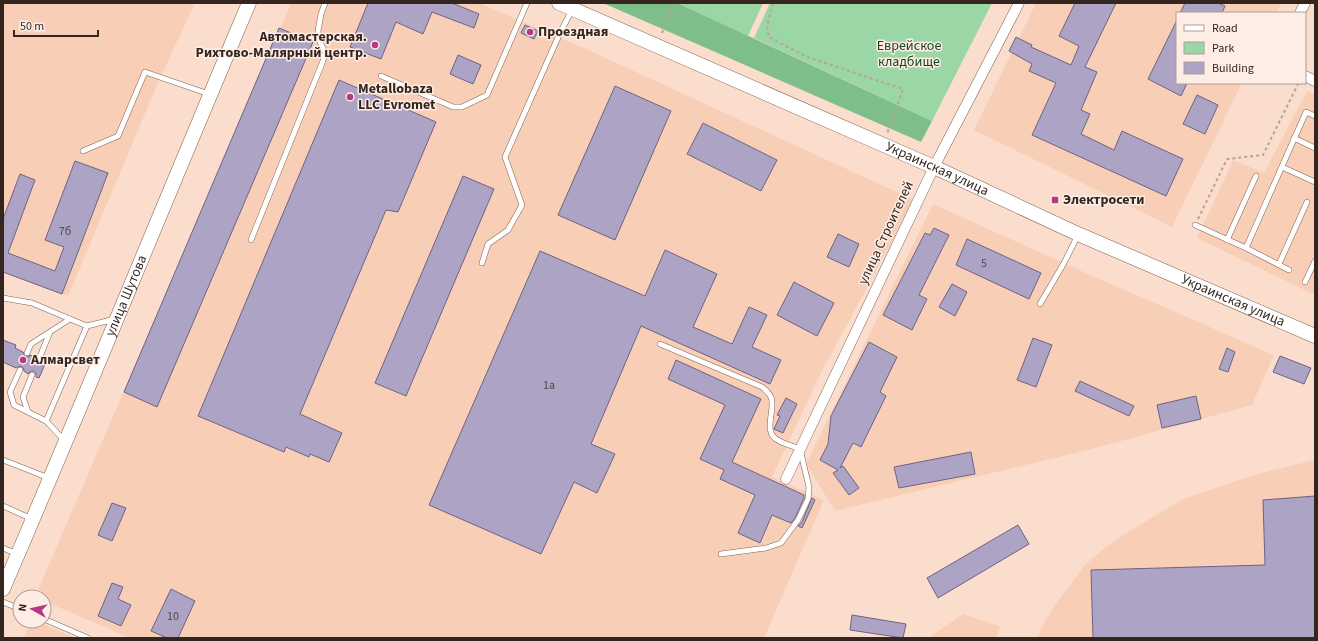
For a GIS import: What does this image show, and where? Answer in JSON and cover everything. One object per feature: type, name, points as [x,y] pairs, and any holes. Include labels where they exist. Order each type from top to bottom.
[{"type":"street","name":"улица Шутова","points":[[3,589],[249,3]]},
{"type":"street","name":"Украинская улица","points":[[559,3],[934,167],[1078,234],[1315,336]]},
{"type":"street","name":"улица Строителей","points":[[786,479],[934,167],[1019,3]]},
{"type":"street","points":[[1300,12],[1305,3]]},
{"type":"street","points":[[1306,76],[1315,81]]},
{"type":"lane","points":[[251,240],[323,61],[325,52],[320,42],[318,32],[320,14],[325,3]]},
{"type":"lane","points":[[381,76],[453,107],[462,107],[487,95],[528,3]]},
{"type":"lane","points":[[482,263],[488,244],[508,230],[522,205],[504,158],[560,33],[573,9]]},
{"type":"lane","points":[[83,151],[118,136],[145,72],[210,94]]},
{"type":"lane","points":[[1246,248],[1306,112],[1315,116]]},
{"type":"lane","points":[[1294,138],[1315,148]]},
{"type":"lane","points":[[1282,167],[1315,182]]},
{"type":"lane","points":[[1227,240],[1256,176]]},
{"type":"lane","points":[[1279,264],[1307,202]]},
{"type":"lane","points":[[1195,225],[1246,248],[1289,270]]},
{"type":"lane","points":[[1040,304],[1064,263],[1078,234]]},
{"type":"lane","points":[[1305,282],[1315,261]]},
{"type":"lane","points":[[3,298],[32,303],[87,326],[118,318]]},
{"type":"lane","points":[[27,353],[31,344],[70,319]]},
{"type":"lane","points":[[46,421],[87,326]]},
{"type":"lane","points":[[39,359],[50,332]]},
{"type":"lane","points":[[660,344],[762,387],[772,398],[771,424],[772,432],[776,439],[800,449],[809,487],[808,498],[798,520],[781,543],[766,548],[721,554]]},
{"type":"lane","points":[[20,370],[10,392],[14,405],[46,421],[66,442]]},
{"type":"lane","points":[[28,412],[23,397],[32,375]]},
{"type":"lane","points":[[3,460],[50,478]]},
{"type":"lane","points":[[3,506],[33,520]]},
{"type":"lane","points":[[3,548],[18,554]]},
{"type":"lane","points":[[52,622],[88,638]]},
{"type":"path","points":[[662,33],[673,3]]},
{"type":"path","points":[[773,3],[767,26],[769,37],[808,57],[903,89],[883,145]]},
{"type":"path","points":[[1195,225],[1228,159],[1263,155],[1298,84]]},
{"type":"shaded area","points":[[3,3],[195,3],[160,78],[68,296],[3,270]]},
{"type":"shaded area","points":[[291,3],[479,3],[595,53],[914,200],[820,375],[772,477],[824,500],[764,638],[130,638],[52,604],[52,589],[38,589]]},
{"type":"shaded area","points":[[1036,3],[1281,3],[1276,12],[1176,12],[1176,84],[1242,84],[1172,227],[974,130]]},
{"type":"shaded area","points":[[1307,91],[1315,95],[1315,295],[1197,238],[1233,160],[1264,173]]},
{"type":"shaded area","points":[[933,204],[1088,274],[1274,355],[1252,405],[1092,449],[835,511],[806,464]]},
{"type":"shaded area","points":[[1315,460],[1315,638],[1037,638],[1045,621],[1057,602],[1085,565],[1107,546],[1128,532],[1183,499],[1257,474]]},
{"type":"shaded area","points":[[963,614],[1000,626],[997,638],[928,638]]},
{"type":"shaded area","points":[[52,628],[75,638],[24,638],[28,629]]},
{"type":"green space","points":[[603,3],[677,3],[932,121],[921,142]]},
{"type":"green space","points":[[677,3],[763,3],[748,36]]},
{"type":"green space","name":"Еврейское кладбище","points":[[770,3],[992,3],[932,121],[754,38]]},
{"type":"building","points":[[368,3],[452,3],[479,14],[474,28],[432,12],[423,34],[396,22],[381,59],[350,47]]},
{"type":"building","points":[[1075,3],[1116,3],[1085,67],[1097,72],[1081,110],[1090,114],[1081,134],[1114,150],[1122,131],[1183,159],[1166,196],[1032,135],[1056,83],[1029,71],[1032,64],[1009,51],[1016,37],[1032,45],[1031,47],[1071,65],[1079,46],[1059,36]]},
{"type":"building","points":[[1185,3],[1218,3],[1225,6],[1222,12],[1180,12]]},
{"type":"building","points":[[1176,22],[1176,84],[1187,84],[1181,96],[1148,79]]},
{"type":"building","name":"Проездная","points":[[525,25],[538,31],[534,39],[521,33]]},
{"type":"building","points":[[279,28],[313,42],[157,407],[124,392]]},
{"type":"building","points":[[458,55],[481,65],[473,84],[450,74]]},
{"type":"building","points":[[339,80],[436,122],[398,212],[386,210],[300,414],[342,433],[329,462],[310,454],[309,457],[286,447],[284,452],[198,416]]},
{"type":"building","points":[[615,86],[671,111],[615,240],[558,215]]},
{"type":"building","points":[[1197,95],[1218,105],[1205,134],[1183,124]]},
{"type":"building","points":[[703,123],[777,160],[761,191],[687,154]]},
{"type":"building","points":[[75,161],[108,173],[62,294],[3,272],[3,219],[20,174],[35,180],[8,253],[55,271],[64,247],[45,240]]},
{"type":"building","points":[[463,176],[494,189],[406,396],[375,383]]},
{"type":"building","points":[[934,228],[949,235],[919,295],[927,299],[912,330],[883,315],[925,233],[930,235]]},
{"type":"building","points":[[838,234],[859,244],[849,267],[827,257]]},
{"type":"building","points":[[967,239],[1041,273],[1029,299],[956,265]]},
{"type":"building","points":[[665,250],[717,274],[693,327],[732,344],[749,307],[767,315],[752,347],[781,360],[770,384],[641,326],[591,444],[615,454],[597,493],[574,482],[541,554],[429,505],[540,251],[645,296]]},
{"type":"building","points":[[794,282],[834,303],[817,336],[777,315]]},
{"type":"building","points":[[952,284],[967,292],[955,316],[939,307]]},
{"type":"building","points":[[1033,338],[1052,345],[1036,387],[1017,380]]},
{"type":"building","name":"Алмарсвет","points":[[3,340],[16,345],[15,348],[23,352],[25,356],[28,357],[30,355],[35,357],[38,363],[43,360],[46,362],[39,378],[36,377],[34,371],[31,371],[28,374],[21,366],[16,368],[3,362]]},
{"type":"building","points":[[869,342],[897,357],[880,392],[886,396],[861,447],[853,443],[840,468],[843,466],[859,488],[849,495],[833,473],[838,470],[820,460],[828,444],[831,416]]},
{"type":"building","points":[[1227,348],[1235,352],[1228,372],[1219,369]]},
{"type":"building","points":[[1280,356],[1311,368],[1304,384],[1273,372]]},
{"type":"building","points":[[676,360],[761,399],[732,462],[804,495],[804,498],[795,518],[791,523],[772,515],[760,543],[738,533],[755,495],[720,479],[724,470],[700,459],[725,405],[668,379]]},
{"type":"building","points":[[1080,381],[1134,406],[1129,416],[1075,391]]},
{"type":"building","points":[[1196,396],[1201,419],[1162,428],[1157,405]]},
{"type":"building","points":[[786,398],[797,404],[783,433],[774,429],[780,416],[777,415]]},
{"type":"building","points":[[971,452],[975,474],[899,488],[894,467]]},
{"type":"building","points":[[1315,496],[1315,638],[1093,638],[1091,570],[1265,565],[1263,500]]},
{"type":"building","points":[[812,498],[815,500],[802,528],[798,526],[802,522]]},
{"type":"building","points":[[112,503],[126,508],[112,541],[98,535]]},
{"type":"building","points":[[1018,525],[1029,544],[938,598],[927,578]]},
{"type":"building","points":[[112,583],[123,587],[118,599],[131,605],[121,626],[98,616]]},
{"type":"building","points":[[171,589],[195,601],[178,638],[167,638],[151,631]]},
{"type":"building","points":[[852,615],[906,624],[903,638],[850,630]]},
{"type":"place","name":"Проездная","points":[[530,32]]},
{"type":"place","name":"Автомастерская. Рихтово-Малярный центр.","points":[[375,45]]},
{"type":"place","name":"Metallobaza LLC Evromet","points":[[350,97]]},
{"type":"place","name":"Электросети","points":[[1055,200]]},
{"type":"place","name":"Алмарсвет","points":[[23,360]]}]
